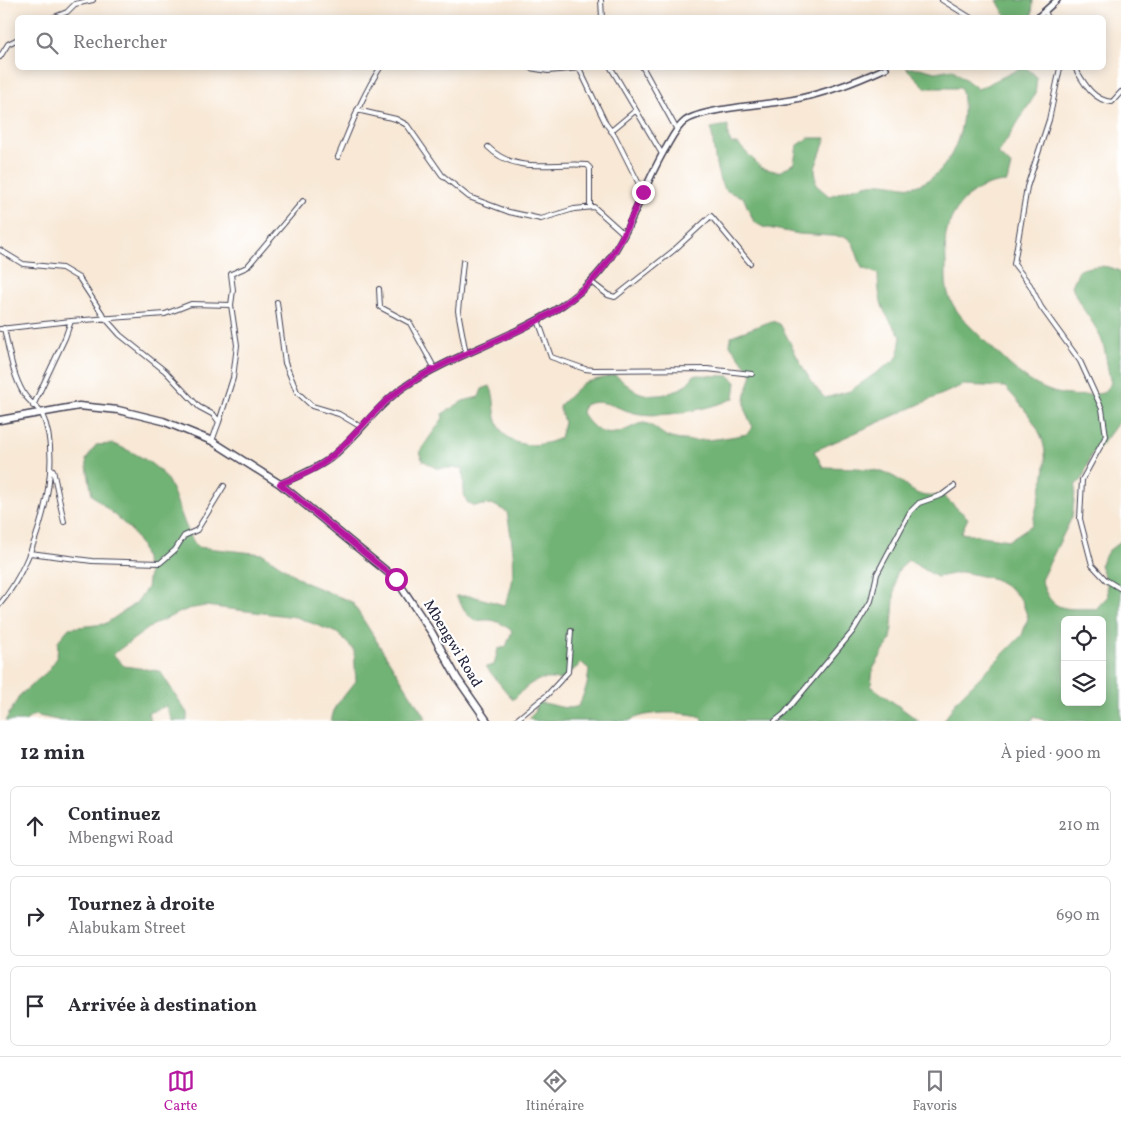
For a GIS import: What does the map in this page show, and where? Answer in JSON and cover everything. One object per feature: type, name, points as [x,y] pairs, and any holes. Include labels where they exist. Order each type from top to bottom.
[{"type":"main road","name":"Mbengwi Road","points":[[0,420],[79,406],[118,410],[163,420],[212,441],[280,484],[396,579],[432,633],[462,686],[487,721]]},
{"type":"street","points":[[60,15],[67,12],[75,4],[93,0]]},
{"type":"street","points":[[601,0],[602,15]]},
{"type":"street","points":[[942,0],[966,15]]},
{"type":"street","points":[[1040,15],[1057,0]]},
{"type":"street","points":[[1045,11],[1047,15]]},
{"type":"street","points":[[0,56],[8,44],[15,40]]},
{"type":"street","points":[[338,157],[353,126],[358,110],[379,70]]},
{"type":"street","points":[[542,70],[559,70]]},
{"type":"street","points":[[581,70],[643,192]]},
{"type":"street","points":[[612,70],[662,154]]},
{"type":"street","points":[[644,70],[677,130]]},
{"type":"street","points":[[280,484],[304,474],[328,459],[394,394],[435,369],[538,320],[561,306],[591,282],[609,260],[662,154],[677,130],[691,117],[828,92],[882,70]]},
{"type":"street","points":[[1060,70],[1049,120],[1027,187],[1014,264],[1030,285],[1041,306],[1084,368],[1102,409],[1106,436],[1082,480],[1080,519],[1092,565],[1106,580],[1121,589]]},
{"type":"street","points":[[1076,70],[1089,90],[1096,96],[1112,102],[1121,92]]},
{"type":"street","points":[[358,110],[396,119],[407,125],[442,175],[469,198],[510,212],[541,219],[590,206]]},
{"type":"street","points":[[611,131],[635,111]]},
{"type":"street","points":[[488,147],[496,155],[524,165],[543,168],[587,166],[590,168],[590,206]]},
{"type":"street","points":[[212,441],[233,378],[237,345],[231,305],[233,290],[230,274],[247,267],[255,259],[303,201]]},
{"type":"street","points":[[590,206],[623,233]]},
{"type":"street","points":[[591,282],[608,295],[615,297],[673,251],[711,216],[750,264]]},
{"type":"street","points":[[0,250],[23,264],[46,265],[72,273],[79,278],[120,335],[165,370],[199,407],[214,415],[219,422]]},
{"type":"street","points":[[463,262],[458,311],[466,354]]},
{"type":"street","points":[[379,289],[380,307],[410,323],[435,369]]},
{"type":"street","points":[[277,302],[285,363],[297,392],[312,406],[339,414],[361,427]]},
{"type":"street","points":[[64,522],[41,412],[33,406],[24,394],[14,370],[2,329],[71,320],[165,314],[194,304],[231,305]]},
{"type":"street","points":[[33,406],[71,320]]},
{"type":"street","points":[[538,320],[551,357],[585,369],[707,369],[752,374]]},
{"type":"street","points":[[0,604],[26,565],[52,468]]},
{"type":"street","points":[[30,553],[92,561],[160,563],[175,550],[184,536],[197,530],[224,486]]},
{"type":"street","points":[[775,721],[784,714],[853,631],[871,601],[877,574],[910,512],[919,503],[942,495],[954,486]]},
{"type":"street","points":[[515,721],[547,695],[568,672],[571,631]]},
{"type":"green space","points":[[997,0],[1033,0],[1032,15],[1005,15]]},
{"type":"green space","points":[[908,70],[935,72],[953,70],[978,89],[1017,70],[1029,70],[1037,77],[1035,95],[998,154],[1011,165],[1007,182],[987,186],[969,196],[956,210],[947,230],[945,247],[948,292],[951,301],[966,322],[1011,366],[1037,385],[1066,395],[1103,393],[1111,383],[1104,346],[1072,286],[1079,270],[1085,268],[1105,267],[1121,272],[1121,419],[1103,443],[1091,455],[1082,480],[1076,484],[1072,517],[1041,580],[1045,591],[1055,604],[1067,608],[1096,609],[1108,596],[1106,580],[1100,565],[1108,551],[1121,541],[1121,721],[1045,721],[1034,716],[1032,721],[944,721],[956,701],[1022,635],[1028,618],[1022,601],[1011,589],[995,579],[963,572],[937,577],[908,560],[896,573],[891,639],[873,669],[871,686],[919,721],[703,721],[701,717],[694,715],[664,713],[644,715],[629,721],[533,721],[529,718],[535,712],[537,703],[568,708],[579,706],[587,685],[589,669],[582,663],[561,680],[545,679],[534,682],[513,700],[486,667],[494,665],[498,649],[506,647],[512,631],[496,621],[476,621],[467,614],[456,596],[472,596],[504,605],[512,583],[513,571],[507,512],[492,504],[474,506],[467,502],[464,494],[463,468],[436,468],[422,460],[420,451],[443,418],[442,414],[463,401],[479,397],[482,389],[490,386],[497,421],[507,437],[523,444],[542,444],[560,438],[564,422],[559,406],[583,383],[615,375],[634,390],[650,395],[658,395],[667,394],[683,387],[694,375],[729,376],[736,382],[734,398],[712,406],[672,414],[646,415],[597,402],[584,405],[582,413],[597,429],[608,433],[622,431],[644,423],[667,437],[679,440],[709,440],[747,434],[753,427],[745,407],[747,389],[752,374],[730,345],[731,336],[772,321],[780,324],[806,373],[825,398],[850,391],[898,356],[901,336],[883,307],[879,293],[878,274],[862,268],[853,243],[846,237],[799,234],[763,227],[754,222],[743,197],[729,192],[722,184],[717,169],[711,128],[728,125],[728,137],[731,143],[738,144],[762,168],[779,172],[794,163],[797,146],[808,138],[826,138],[815,168],[816,185],[829,196],[868,184],[885,183],[915,186],[928,180],[948,160],[955,146],[963,116],[961,88],[926,88]],"holes":[[[963,385],[1005,387],[1034,422],[1041,437],[1045,451],[1045,465],[1043,482],[1032,525],[1009,540],[961,533],[968,518],[942,495],[924,496],[918,494],[890,475],[874,470],[823,467],[814,451]]]},
{"type":"green space","points":[[113,444],[145,459],[165,476],[173,491],[188,532],[197,547],[263,554],[306,583],[352,602],[426,719],[405,721],[331,721],[335,707],[356,681],[354,650],[337,633],[296,617],[205,606],[188,609],[156,623],[113,654],[124,666],[160,671],[187,713],[187,721],[172,721],[166,706],[148,713],[151,721],[62,721],[34,715],[25,721],[5,721],[20,695],[47,672],[57,658],[58,641],[69,628],[105,624],[136,603],[147,588],[149,572],[141,546],[131,530],[92,495],[86,460],[96,445]]},
{"type":"route","points":[[396,579],[280,484],[304,474],[328,459],[394,394],[404,387],[446,363],[538,320],[561,306],[587,286],[609,260],[643,192]]}]
